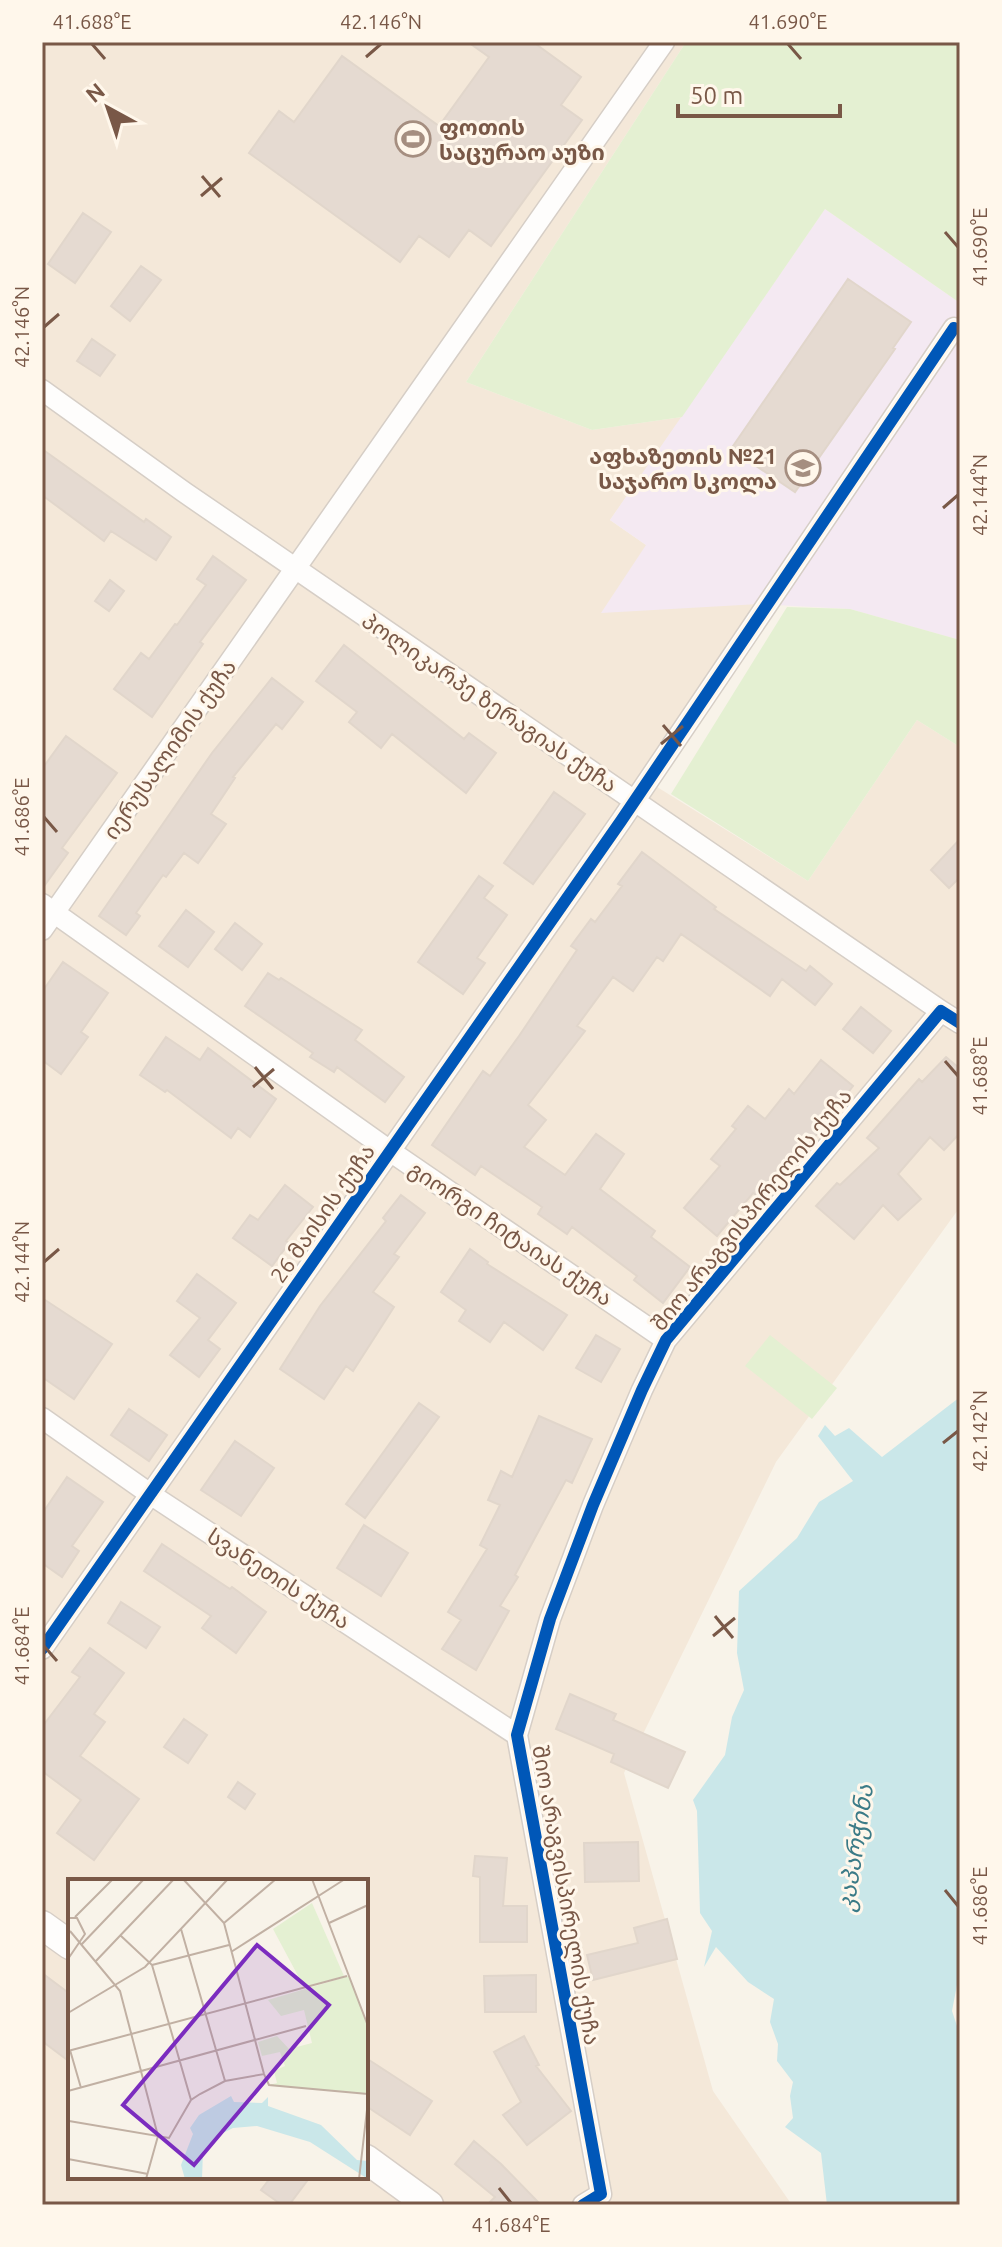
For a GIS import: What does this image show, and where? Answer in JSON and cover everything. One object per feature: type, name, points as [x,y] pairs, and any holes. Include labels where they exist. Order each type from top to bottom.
[{"type":"street","name":"იერუსალიმის ქუჩა","points":[[46,916],[664,42]]},
{"type":"street","name":"26 მაისის ქუჩა","points":[[42,1649],[635,801],[954,328]]},
{"type":"street","name":"პოლიკარპე ზერაგიას ქუჩა","points":[[42,390],[295,568],[941,1011]]},
{"type":"street","name":"გიორგი ჩიტაიას ქუჩა","points":[[46,916],[666,1340]]},
{"type":"street","points":[[941,1011],[960,1023]]},
{"type":"street","name":"შიო არაგვისპირელის ქუჩა","points":[[583,2205],[601,2194],[517,1735],[550,1619],[593,1505],[666,1340],[941,1011]]},
{"type":"street","name":"სვანეთის ქუჩა","points":[[42,1418],[150,1494],[517,1735]]},
{"type":"street","points":[[42,1925],[68,1944]]},
{"type":"street","points":[[368,2160],[429,2205]]},
{"type":"shaded area","points":[[42,42],[686,42],[466,382],[592,430],[682,417],[610,520],[646,545],[759,604],[641,777],[808,881],[917,720],[960,747],[960,1207],[776,1462],[624,1773],[713,2091],[792,2205],[42,2205]]},
{"type":"shaded area","name":"აფხაზეთის №21 საჯარო სკოლა","points":[[825,209],[960,303],[960,640],[850,609],[759,604],[601,613],[646,545],[610,520]]},
{"type":"green space","points":[[686,42],[960,42],[960,303],[825,209],[682,417],[592,430],[466,382]]},
{"type":"green space","points":[[787,607],[850,609],[960,640],[960,747],[917,720],[808,881],[671,794]]},
{"type":"green space","points":[[770,1335],[837,1388],[812,1419],[745,1366]]},
{"type":"water","name":"კაპარჭინა","points":[[960,1397],[960,1969],[952,2011],[960,2035],[960,2205],[827,2205],[821,2153],[785,2127],[793,2118],[790,2096],[793,2082],[777,2061],[778,2044],[770,2022],[774,1999],[748,1982],[716,1947],[704,1967],[712,1931],[700,1913],[697,1811],[693,1800],[725,1755],[732,1717],[744,1690],[737,1653],[739,1591],[797,1538],[819,1502],[853,1481],[818,1436],[825,1425],[835,1436],[849,1428],[882,1457]]},
{"type":"building","name":"ფოთის საცურაო აუზი","points":[[468,42],[533,42],[581,77],[561,105],[582,120],[491,246],[469,230],[449,257],[419,236],[400,262],[249,153],[279,111],[294,122],[342,56],[439,126],[489,57]]},
{"type":"building","points":[[83,213],[111,232],[75,283],[48,264]]},
{"type":"building","points":[[141,266],[161,280],[130,321],[111,306]]},
{"type":"building","points":[[848,279],[911,322],[795,492],[731,449]]},
{"type":"building","points":[[92,339],[115,355],[100,376],[77,361]]},
{"type":"building","points":[[42,449],[144,522],[146,519],[171,537],[156,560],[111,531],[104,541],[42,495]]},
{"type":"building","points":[[213,556],[246,580],[200,642],[203,644],[152,717],[114,689],[141,653],[149,659],[177,625],[206,585],[197,579]]},
{"type":"building","points":[[110,580],[124,591],[109,611],[95,601]]},
{"type":"building","points":[[344,645],[464,739],[469,733],[496,753],[466,793],[392,734],[381,748],[349,722],[357,712],[316,681]]},
{"type":"building","points":[[272,678],[303,702],[282,729],[276,724],[233,777],[211,814],[226,824],[198,863],[184,853],[166,877],[163,875],[136,913],[140,916],[126,935],[99,916],[212,753]]},
{"type":"building","points":[[66,736],[117,773],[62,848],[68,853],[42,889],[42,769]]},
{"type":"building","points":[[554,792],[585,814],[533,884],[504,863]]},
{"type":"building","points":[[960,839],[960,877],[949,888],[931,870]]},
{"type":"building","points":[[642,852],[716,907],[714,909],[806,971],[810,966],[832,984],[815,1005],[782,979],[770,996],[681,934],[663,961],[657,957],[633,991],[613,977],[577,1026],[585,1031],[528,1105],[546,1120],[524,1147],[565,1175],[596,1134],[624,1154],[600,1189],[655,1231],[651,1237],[690,1267],[663,1303],[634,1280],[637,1276],[572,1227],[567,1234],[538,1214],[542,1207],[481,1166],[475,1175],[432,1145],[483,1071],[490,1076],[519,1036],[577,950],[571,946],[591,919],[595,922]]},
{"type":"building","points":[[479,876],[493,886],[484,898],[507,915],[477,958],[485,963],[463,994],[418,962]]},
{"type":"building","points":[[186,910],[214,932],[188,967],[159,946]]},
{"type":"building","points":[[235,923],[262,944],[242,970],[215,949]]},
{"type":"building","points":[[63,962],[108,993],[81,1032],[88,1037],[61,1074],[42,1060],[42,992]]},
{"type":"building","points":[[268,973],[279,980],[281,978],[362,1030],[355,1040],[404,1077],[385,1102],[337,1067],[334,1072],[310,1057],[313,1053],[245,1006]]},
{"type":"building","points":[[861,1007],[891,1031],[873,1053],[843,1029]]},
{"type":"building","points":[[166,1037],[200,1060],[208,1048],[276,1099],[250,1137],[238,1128],[231,1138],[167,1090],[165,1092],[140,1075]]},
{"type":"building","points":[[946,1057],[960,1069],[960,1133],[944,1150],[930,1137],[898,1174],[921,1199],[898,1220],[883,1205],[854,1239],[816,1206],[837,1183],[840,1185],[879,1148],[867,1138],[919,1079],[922,1082]]},
{"type":"building","points":[[821,1060],[853,1086],[810,1143],[804,1138],[717,1236],[684,1208],[720,1166],[711,1159],[736,1129],[732,1126],[748,1106],[765,1119],[789,1089],[794,1094]]},
{"type":"building","points":[[285,1185],[313,1207],[286,1241],[289,1243],[272,1266],[233,1238],[250,1215],[258,1220]]},
{"type":"building","points":[[401,1195],[425,1213],[394,1254],[399,1257],[373,1292],[394,1307],[353,1371],[346,1366],[324,1399],[280,1369],[320,1306],[386,1221],[383,1218]]},
{"type":"building","points":[[470,1249],[487,1264],[567,1315],[543,1350],[504,1322],[490,1342],[459,1321],[466,1310],[441,1292]]},
{"type":"building","points":[[197,1274],[236,1303],[208,1340],[220,1349],[199,1377],[170,1355],[200,1318],[177,1301]]},
{"type":"building","points":[[42,1298],[112,1344],[74,1399],[42,1377]]},
{"type":"building","points":[[596,1335],[620,1349],[601,1382],[576,1368]]},
{"type":"building","points":[[419,1403],[439,1417],[365,1518],[346,1504]]},
{"type":"building","points":[[129,1409],[167,1435],[149,1461],[111,1435]]},
{"type":"building","points":[[539,1416],[592,1439],[572,1483],[566,1480],[515,1575],[518,1577],[500,1606],[509,1611],[476,1670],[442,1649],[461,1620],[448,1612],[487,1549],[480,1545],[500,1505],[488,1500],[501,1471],[512,1477]]},
{"type":"building","points":[[235,1441],[274,1468],[241,1516],[201,1490]]},
{"type":"building","points":[[67,1477],[103,1502],[72,1546],[79,1551],[62,1577],[42,1563],[42,1514]]},
{"type":"building","points":[[364,1525],[408,1553],[381,1596],[337,1568]]},
{"type":"building","points":[[162,1544],[266,1612],[236,1653],[202,1628],[211,1616],[144,1571]]},
{"type":"building","points":[[121,1602],[160,1627],[146,1648],[108,1623]]},
{"type":"building","points":[[90,1648],[124,1673],[94,1714],[105,1722],[80,1756],[139,1799],[94,1860],[57,1833],[81,1800],[42,1771],[42,1727],[80,1677],[72,1672]]},
{"type":"building","points":[[570,1694],[616,1714],[613,1720],[685,1752],[668,1788],[611,1762],[614,1754],[556,1729]]},
{"type":"building","points":[[184,1719],[207,1735],[188,1763],[164,1747]]},
{"type":"building","points":[[238,1782],[255,1794],[245,1809],[228,1797]]},
{"type":"building","points":[[638,1842],[639,1881],[585,1882],[584,1843]]},
{"type":"building","points":[[475,1856],[507,1858],[503,1906],[527,1906],[527,1942],[480,1942],[480,1877],[473,1876]]},
{"type":"building","points":[[667,1919],[677,1959],[593,1980],[587,1955],[638,1943],[634,1928]]},
{"type":"building","points":[[42,1973],[68,1992],[68,2060],[42,2041]]},
{"type":"building","points":[[536,1975],[536,2012],[485,2012],[484,1976]]},
{"type":"building","points":[[524,2036],[539,2065],[536,2066],[571,2111],[527,2145],[503,2115],[521,2102],[494,2052]]},
{"type":"building","points":[[368,2059],[432,2101],[410,2135],[368,2107]]},
{"type":"building","points":[[474,2141],[541,2205],[487,2205],[495,2197],[455,2164]]},
{"type":"building","points":[[269,2179],[308,2179],[289,2205],[282,2205],[261,2190]]},
{"type":"cycle path","points":[[42,1649],[621,821],[954,328]]},
{"type":"cycle path","points":[[583,2205],[601,2194],[517,1735],[550,1619],[593,1505],[666,1340],[941,1011],[960,1023]]},
{"type":"place","name":"ფოთის საცურაო აუზი","points":[[413,139]]},
{"type":"place","name":"აფხაზეთის №21 საჯარო სკოლა","points":[[803,468]]}]
